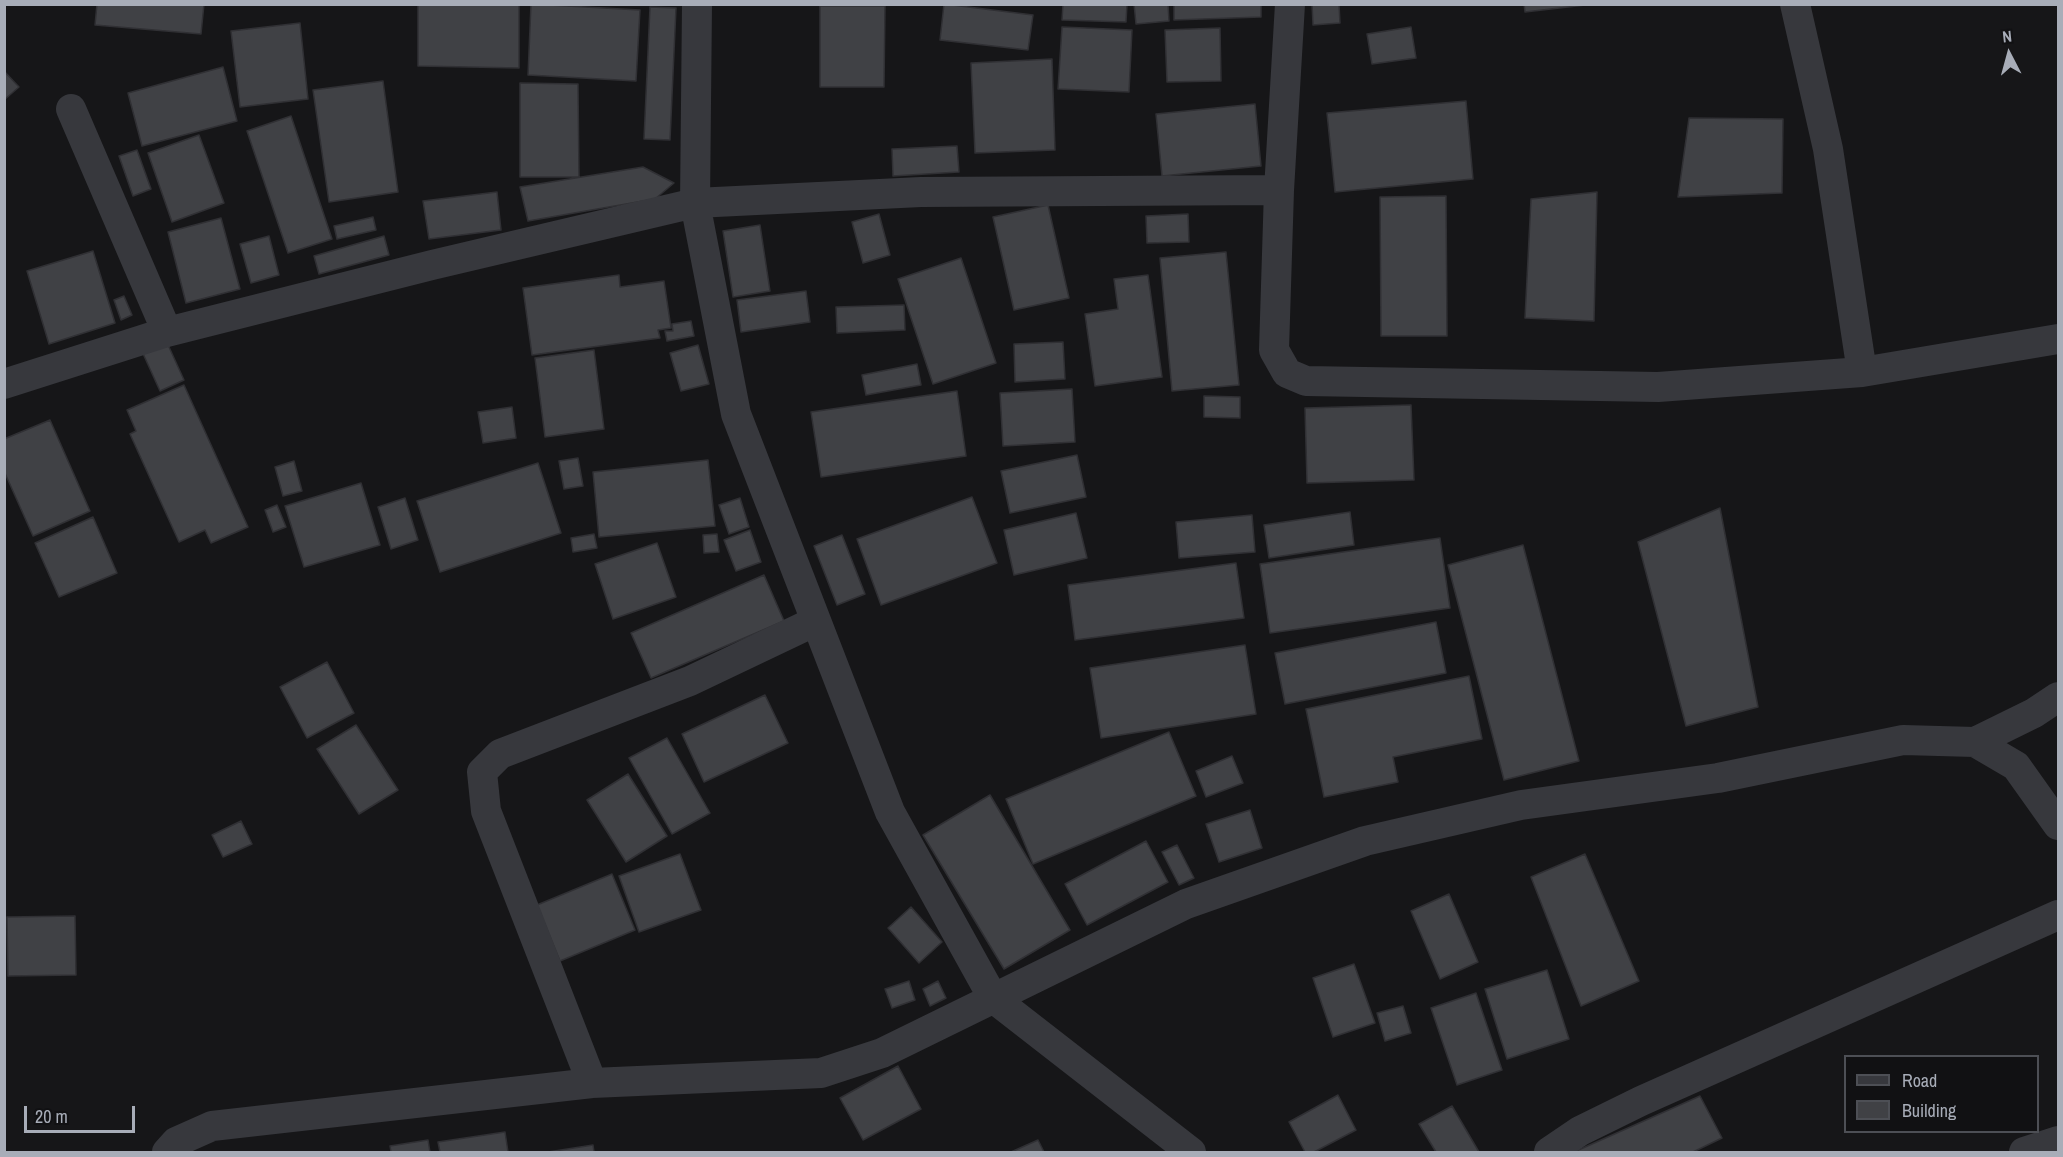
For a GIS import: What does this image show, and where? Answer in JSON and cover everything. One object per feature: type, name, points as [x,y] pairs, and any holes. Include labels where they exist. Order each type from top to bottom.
[{"type":"street","points":[[697,4],[695,202],[736,414],[890,812],[993,998],[1191,1152]]},
{"type":"street","points":[[1290,4],[1279,190],[1274,350],[1287,373],[1306,381],[1658,387],[1862,372],[2058,339]]},
{"type":"street","points":[[1795,4],[1828,149],[1862,372]]},
{"type":"street","points":[[70,108],[167,332]]},
{"type":"street","points":[[4,384],[167,332],[695,202],[921,192],[1279,190]]},
{"type":"street","points":[[592,1083],[486,811],[482,772],[500,754],[690,681],[816,621]]},
{"type":"street","points":[[167,1152],[176,1142],[212,1126],[592,1083],[821,1073],[882,1053],[1186,904],[1365,841],[1521,805],[1718,778],[1904,740],[1976,742],[2034,713],[2058,698]]},
{"type":"street","points":[[1976,742],[2016,766],[2058,825]]},
{"type":"street","points":[[1549,1152],[1580,1131],[1641,1101],[2058,915]]},
{"type":"street","points":[[2024,1152],[2058,1141]]},
{"type":"building","points":[[97,4],[204,4],[201,34],[95,25]]},
{"type":"building","points":[[418,4],[519,4],[519,68],[418,66]]},
{"type":"building","points":[[531,4],[640,10],[636,81],[528,75]]},
{"type":"building","points":[[944,4],[1033,15],[1028,50],[940,40]]},
{"type":"building","points":[[1063,4],[1127,4],[1126,22],[1062,20]]},
{"type":"building","points":[[1134,4],[1168,4],[1169,21],[1136,24]]},
{"type":"building","points":[[1174,4],[1261,4],[1261,17],[1174,20]]},
{"type":"building","points":[[1312,4],[1339,4],[1340,23],[1313,25]]},
{"type":"building","points":[[1524,4],[1594,4],[1525,12]]},
{"type":"building","points":[[820,6],[885,6],[884,87],[820,87]]},
{"type":"building","points":[[650,7],[676,8],[670,140],[644,139]]},
{"type":"building","points":[[300,23],[308,99],[240,107],[231,31]]},
{"type":"building","points":[[1062,27],[1132,30],[1129,92],[1058,89]]},
{"type":"building","points":[[1411,27],[1416,58],[1372,64],[1367,34]]},
{"type":"building","points":[[1220,28],[1221,81],[1167,82],[1165,30]]},
{"type":"building","points":[[1052,59],[1055,150],[975,153],[971,63]]},
{"type":"building","points":[[223,67],[237,121],[142,146],[128,93]]},
{"type":"building","points":[[4,71],[19,87],[4,100]]},
{"type":"building","points":[[383,81],[398,192],[329,202],[313,90]]},
{"type":"building","points":[[520,83],[578,84],[579,177],[520,177]]},
{"type":"building","points":[[1466,101],[1473,179],[1335,192],[1327,113]]},
{"type":"building","points":[[1255,104],[1261,166],[1162,176],[1156,114]]},
{"type":"building","points":[[291,116],[332,239],[288,253],[247,131]]},
{"type":"building","points":[[1689,118],[1783,119],[1782,193],[1678,197]]},
{"type":"building","points":[[199,135],[224,203],[172,222],[148,153]]},
{"type":"building","points":[[957,146],[959,172],[893,176],[892,149]]},
{"type":"building","points":[[137,150],[151,189],[133,196],[119,156]]},
{"type":"building","points":[[643,167],[674,183],[655,199],[528,221],[520,187]]},
{"type":"building","points":[[497,192],[501,230],[429,239],[423,201]]},
{"type":"building","points":[[1597,192],[1594,321],[1525,318],[1531,199]]},
{"type":"building","points":[[1446,196],[1447,336],[1381,336],[1380,197]]},
{"type":"building","points":[[1048,205],[1069,298],[1014,310],[993,217]]},
{"type":"building","points":[[879,214],[890,255],[863,263],[852,222]]},
{"type":"building","points":[[1188,214],[1189,242],[1147,243],[1146,216]]},
{"type":"building","points":[[373,217],[376,230],[337,239],[334,226]]},
{"type":"building","points":[[221,218],[240,289],[186,303],[168,232]]},
{"type":"building","points":[[760,225],[770,291],[733,297],[723,231]]},
{"type":"building","points":[[269,236],[279,275],[251,283],[240,244]]},
{"type":"building","points":[[384,236],[389,255],[319,274],[314,256]]},
{"type":"building","points":[[93,251],[115,323],[49,344],[27,271]]},
{"type":"building","points":[[1226,252],[1239,385],[1172,391],[1160,258]]},
{"type":"building","points":[[961,258],[996,363],[933,384],[898,279]]},
{"type":"building","points":[[619,275],[620,287],[664,281],[671,328],[658,330],[660,338],[532,355],[523,288]]},
{"type":"building","points":[[1148,275],[1162,377],[1095,386],[1085,314],[1118,309],[1114,279]]},
{"type":"building","points":[[806,291],[810,322],[741,332],[737,300]]},
{"type":"building","points":[[124,296],[132,315],[121,320],[114,300]]},
{"type":"building","points":[[904,305],[905,330],[837,333],[836,307]]},
{"type":"building","points":[[691,321],[694,336],[667,341],[665,331],[673,331],[672,324]]},
{"type":"building","points":[[164,336],[184,380],[160,391],[140,347]]},
{"type":"building","points":[[1063,342],[1065,379],[1015,382],[1014,344]]},
{"type":"building","points":[[698,345],[709,384],[681,391],[670,353]]},
{"type":"building","points":[[594,350],[604,429],[545,437],[535,358]]},
{"type":"building","points":[[917,364],[921,385],[866,395],[862,375]]},
{"type":"building","points":[[184,385],[248,527],[211,543],[205,530],[179,542],[130,434],[136,431],[127,410]]},
{"type":"building","points":[[1072,389],[1075,442],[1003,446],[1000,393]]},
{"type":"building","points":[[957,391],[966,456],[821,477],[811,412]]},
{"type":"building","points":[[1204,396],[1240,397],[1240,418],[1204,417]]},
{"type":"building","points":[[1411,405],[1414,480],[1307,483],[1305,408]]},
{"type":"building","points":[[512,407],[516,438],[483,443],[478,412]]},
{"type":"building","points":[[50,420],[90,511],[33,536],[4,471],[4,439]]},
{"type":"building","points":[[1077,455],[1086,497],[1010,513],[1001,471]]},
{"type":"building","points":[[578,458],[583,486],[564,489],[559,461]]},
{"type":"building","points":[[708,460],[715,526],[599,537],[593,472]]},
{"type":"building","points":[[294,461],[302,491],[283,496],[275,467]]},
{"type":"building","points":[[538,463],[561,533],[440,572],[417,501]]},
{"type":"building","points":[[361,483],[380,545],[304,567],[285,506]]},
{"type":"building","points":[[972,497],[997,563],[881,605],[857,539]]},
{"type":"building","points":[[405,498],[418,540],[391,549],[378,507]]},
{"type":"building","points":[[740,498],[749,527],[729,534],[719,505]]},
{"type":"building","points":[[277,505],[286,527],[273,532],[265,510]]},
{"type":"building","points":[[1720,508],[1758,707],[1686,726],[1638,542]]},
{"type":"building","points":[[1350,512],[1354,545],[1269,558],[1264,525]]},
{"type":"building","points":[[1076,513],[1087,558],[1014,575],[1004,530]]},
{"type":"building","points":[[1252,515],[1255,552],[1179,558],[1176,522]]},
{"type":"building","points":[[93,517],[117,573],[59,597],[35,543]]},
{"type":"building","points":[[750,530],[761,562],[736,571],[724,540]]},
{"type":"building","points":[[594,534],[597,548],[573,552],[571,538]]},
{"type":"building","points":[[717,534],[719,552],[704,553],[703,535]]},
{"type":"building","points":[[842,535],[865,594],[837,605],[814,546]]},
{"type":"building","points":[[1440,538],[1450,608],[1270,633],[1260,564]]},
{"type":"building","points":[[657,543],[676,597],[613,619],[595,564]]},
{"type":"building","points":[[1523,545],[1579,761],[1504,780],[1448,565]]},
{"type":"building","points":[[1236,563],[1244,618],[1075,640],[1068,585]]},
{"type":"building","points":[[764,575],[784,621],[651,678],[631,633]]},
{"type":"building","points":[[1436,622],[1446,673],[1285,704],[1275,653]]},
{"type":"building","points":[[1245,645],[1256,714],[1101,738],[1090,668]]},
{"type":"building","points":[[327,662],[354,713],[307,738],[280,687]]},
{"type":"building","points":[[1469,676],[1482,739],[1393,757],[1398,782],[1324,797],[1306,709]]},
{"type":"building","points":[[765,695],[788,743],[704,782],[682,734]]},
{"type":"building","points":[[356,725],[398,790],[359,814],[317,749]]},
{"type":"building","points":[[1169,732],[1196,796],[1033,864],[1006,799]]},
{"type":"building","points":[[667,738],[710,813],[672,834],[629,758]]},
{"type":"building","points":[[1232,756],[1243,783],[1206,797],[1196,771]]},
{"type":"building","points":[[628,774],[667,836],[626,862],[587,800]]},
{"type":"building","points":[[990,795],[1070,930],[1004,969],[923,835]]},
{"type":"building","points":[[1250,810],[1262,848],[1219,862],[1206,824]]},
{"type":"building","points":[[241,821],[252,844],[223,857],[212,835]]},
{"type":"building","points":[[1146,841],[1168,882],[1087,925],[1065,884]]},
{"type":"building","points":[[1177,845],[1194,878],[1179,885],[1162,852]]},
{"type":"building","points":[[680,854],[701,910],[639,932],[619,876]]},
{"type":"building","points":[[1585,854],[1639,981],[1581,1006],[1531,877]]},
{"type":"building","points":[[612,874],[635,930],[560,961],[537,905]]},
{"type":"building","points":[[1449,894],[1478,962],[1440,979],[1411,911]]},
{"type":"building","points":[[911,907],[942,942],[919,963],[888,928]]},
{"type":"building","points":[[75,916],[76,975],[8,976],[7,917]]},
{"type":"building","points":[[1354,964],[1375,1023],[1333,1037],[1313,978]]},
{"type":"building","points":[[1547,970],[1569,1039],[1507,1059],[1485,989]]},
{"type":"building","points":[[909,981],[915,1000],[892,1008],[885,989]]},
{"type":"building","points":[[938,981],[946,998],[930,1006],[923,989]]},
{"type":"building","points":[[1476,993],[1502,1070],[1457,1085],[1431,1008]]},
{"type":"building","points":[[1403,1006],[1411,1033],[1385,1041],[1377,1013]]},
{"type":"building","points":[[898,1066],[921,1109],[863,1140],[840,1098]]},
{"type":"building","points":[[1338,1095],[1356,1130],[1314,1152],[1305,1152],[1289,1122]]},
{"type":"building","points":[[1700,1096],[1722,1138],[1693,1152],[1574,1152]]},
{"type":"building","points":[[1452,1106],[1479,1152],[1436,1152],[1419,1124]]},
{"type":"building","points":[[505,1132],[508,1152],[440,1152],[438,1142]]},
{"type":"building","points":[[428,1140],[430,1152],[391,1152],[390,1146]]},
{"type":"building","points":[[1038,1140],[1044,1152],[1011,1152]]},
{"type":"building","points":[[593,1145],[594,1152],[548,1152]]}]
